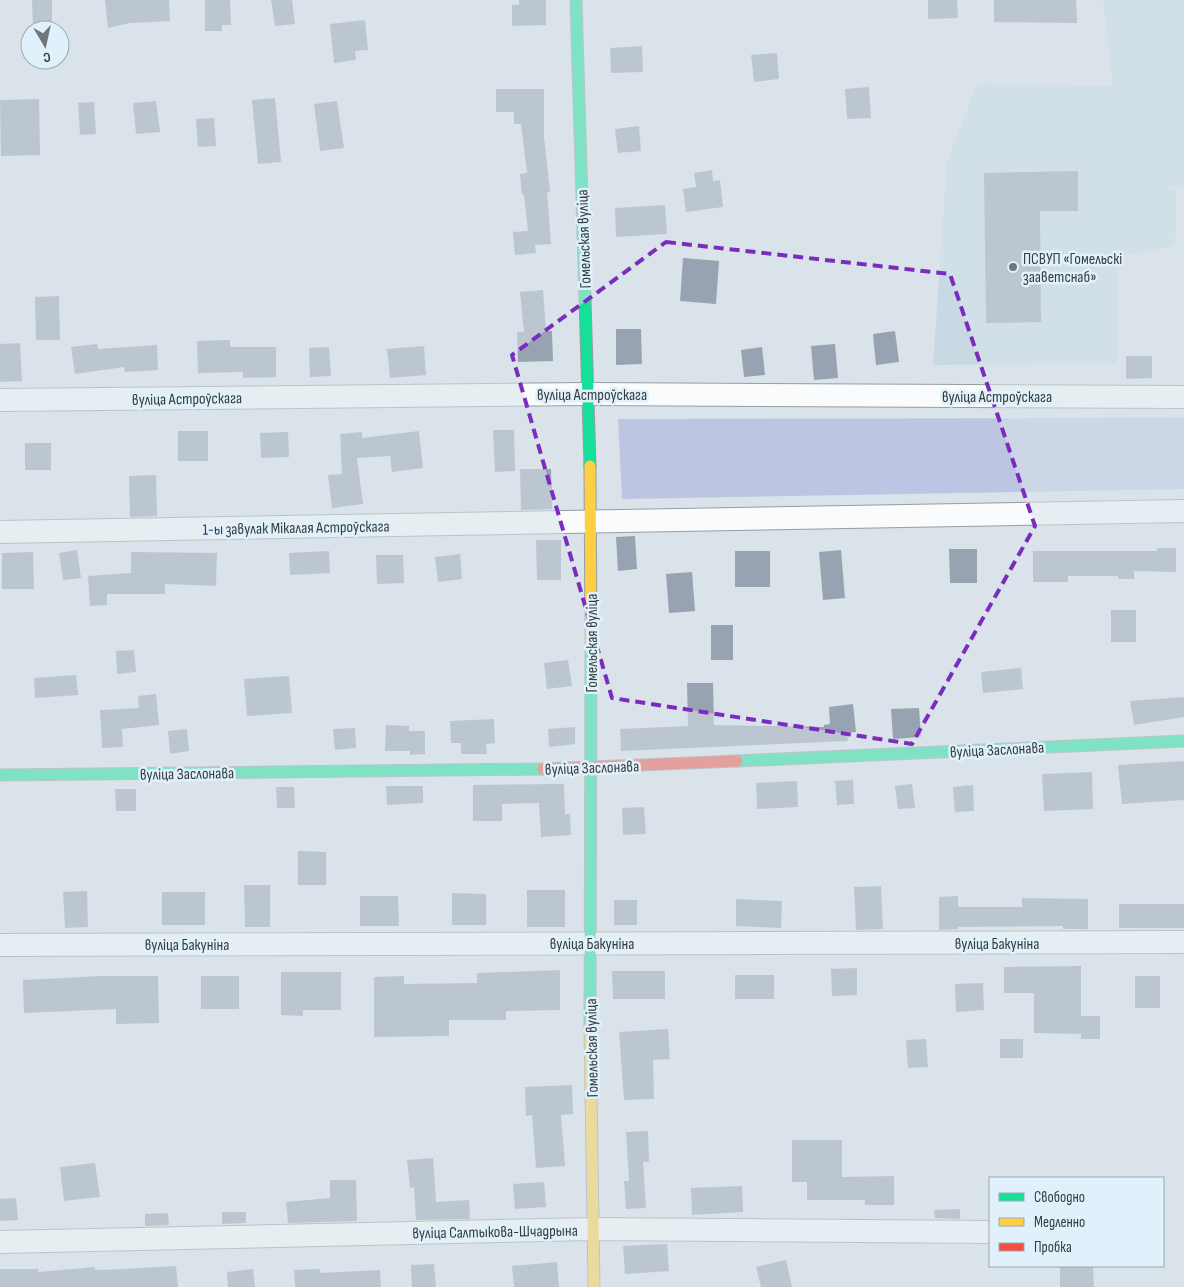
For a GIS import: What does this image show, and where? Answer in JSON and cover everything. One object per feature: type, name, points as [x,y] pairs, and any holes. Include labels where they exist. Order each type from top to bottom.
[{"type":"street","name":"Гомельская вуліца","points":[[576,0],[592,522],[589,943],[594,1287]]},
{"type":"street","name":"вуліца Астроўскага","points":[[0,400],[588,394],[1184,397]]},
{"type":"street","points":[[592,522],[1184,511]]},
{"type":"street","name":"1-ы завулак Мікалая Астроўскага","points":[[0,532],[592,522]]},
{"type":"street","name":"вуліца Заслонава","points":[[0,775],[591,768],[1184,741]]},
{"type":"street","name":"вуліца Бакуніна","points":[[0,945],[1184,942]]},
{"type":"street","name":"вуліца Салтыкова-Шчадрына","points":[[0,1242],[593,1229],[989,1232]]},
{"type":"highlighted area","points":[[666,242],[950,274],[1035,526],[912,744],[612,698],[512,355]]},
{"type":"shaded area","name":"ПСВУП «Гомельскі зааветснаб»","points":[[1103,0],[1184,0],[1184,188],[1161,187],[1176,190],[1175,246],[1117,256],[1117,363],[933,365],[947,162],[977,84],[1113,86]]},
{"type":"shaded area","points":[[1184,418],[1184,489],[622,499],[618,419]]},
{"type":"building","points":[[32,0],[52,0],[52,20],[33,20]]},
{"type":"building","points":[[105,0],[169,0],[170,21],[130,23],[108,28]]},
{"type":"building","points":[[205,0],[230,0],[231,25],[222,25],[222,31],[205,31]]},
{"type":"building","points":[[271,0],[292,0],[295,24],[275,26]]},
{"type":"building","points":[[519,0],[546,0],[546,25],[512,26],[512,5],[519,5]]},
{"type":"building","points":[[928,0],[957,0],[958,18],[928,19]]},
{"type":"building","points":[[994,0],[1076,0],[1077,23],[994,22]]},
{"type":"building","points":[[365,20],[368,50],[355,51],[356,60],[334,63],[330,24]]},
{"type":"building","points":[[642,46],[643,72],[611,73],[610,48]]},
{"type":"building","points":[[777,53],[779,79],[754,82],[751,55]]},
{"type":"building","points":[[869,87],[871,118],[847,119],[845,89]]},
{"type":"building","points":[[496,89],[544,89],[544,136],[550,192],[547,192],[551,244],[535,245],[536,253],[515,255],[513,232],[528,231],[520,174],[527,173],[521,124],[514,124],[514,112],[496,112]]},
{"type":"building","points":[[275,98],[281,162],[258,164],[252,100]]},
{"type":"building","points":[[39,99],[40,155],[1,156],[0,100]]},
{"type":"building","points":[[156,101],[160,132],[136,134],[133,103]]},
{"type":"building","points":[[337,101],[344,148],[320,151],[314,104]]},
{"type":"building","points":[[94,102],[96,134],[80,135],[78,103]]},
{"type":"building","points":[[214,118],[216,146],[198,147],[196,119]]},
{"type":"building","points":[[639,126],[641,151],[618,153],[615,129]]},
{"type":"building","points":[[712,170],[713,181],[720,180],[723,207],[686,212],[683,189],[696,187],[694,173]]},
{"type":"building","name":"ПСВУП «Гомельскі зааветснаб»","points":[[1078,171],[1078,211],[1040,211],[1041,322],[986,323],[984,173]]},
{"type":"building","points":[[665,205],[667,234],[616,237],[615,208]]},
{"type":"building","points":[[683,258],[719,261],[716,304],[680,301]]},
{"type":"building","points":[[543,290],[546,331],[552,331],[553,361],[518,362],[517,332],[524,332],[520,292]]},
{"type":"building","points":[[59,296],[60,340],[36,340],[35,297]]},
{"type":"building","points":[[616,329],[641,329],[642,364],[616,365]]},
{"type":"building","points":[[895,331],[899,362],[876,365],[873,334]]},
{"type":"building","points":[[230,340],[230,347],[276,347],[276,377],[243,378],[243,372],[198,373],[197,341]]},
{"type":"building","points":[[20,343],[22,381],[0,382],[0,344]]},
{"type":"building","points":[[97,344],[98,349],[157,345],[158,370],[125,372],[124,367],[75,374],[71,347]]},
{"type":"building","points":[[835,344],[838,378],[814,380],[811,346]]},
{"type":"building","points":[[424,346],[426,375],[390,378],[387,349]]},
{"type":"building","points":[[329,347],[331,376],[310,377],[309,348]]},
{"type":"building","points":[[762,347],[765,375],[744,377],[741,350]]},
{"type":"building","points":[[1126,356],[1152,356],[1152,378],[1126,379]]},
{"type":"building","points":[[493,430],[514,430],[515,471],[495,472]]},
{"type":"building","points":[[178,431],[208,431],[208,461],[178,461]]},
{"type":"building","points":[[419,431],[423,468],[392,472],[390,456],[357,458],[363,504],[332,508],[328,475],[342,474],[340,434],[362,432],[362,438]]},
{"type":"building","points":[[288,432],[289,457],[261,458],[260,433]]},
{"type":"building","points":[[25,443],[51,443],[51,470],[25,470]]},
{"type":"building","points":[[520,469],[551,469],[552,509],[521,510]]},
{"type":"building","points":[[156,475],[157,516],[130,517],[129,476]]},
{"type":"building","points":[[635,536],[637,569],[618,571],[616,537]]},
{"type":"building","points":[[536,540],[561,540],[561,580],[537,580]]},
{"type":"building","points":[[1157,548],[1176,548],[1176,572],[1134,571],[1134,579],[1118,579],[1118,576],[1068,576],[1068,582],[1033,582],[1033,551],[1157,551]]},
{"type":"building","points":[[949,549],[977,549],[977,583],[950,583]]},
{"type":"building","points":[[77,550],[81,578],[63,580],[59,553]]},
{"type":"building","points":[[841,550],[845,598],[823,600],[819,552]]},
{"type":"building","points":[[329,551],[330,573],[290,575],[289,553]]},
{"type":"building","points":[[735,551],[770,551],[770,587],[735,587]]},
{"type":"building","points":[[33,552],[34,589],[2,589],[2,553]]},
{"type":"building","points":[[131,552],[217,553],[216,586],[165,584],[165,594],[107,594],[107,605],[90,606],[88,576],[131,573]]},
{"type":"building","points":[[460,554],[462,579],[438,582],[435,557]]},
{"type":"building","points":[[376,555],[403,555],[404,583],[377,584]]},
{"type":"building","points":[[692,572],[695,611],[669,613],[666,574]]},
{"type":"building","points":[[1111,610],[1136,610],[1136,642],[1111,642]]},
{"type":"building","points":[[711,625],[733,625],[733,660],[711,660]]},
{"type":"building","points":[[134,650],[136,672],[117,674],[116,651]]},
{"type":"building","points":[[568,660],[572,686],[547,689],[544,663]]},
{"type":"building","points":[[1021,668],[1023,689],[983,693],[981,672]]},
{"type":"building","points":[[76,675],[78,695],[35,698],[34,678]]},
{"type":"building","points":[[289,676],[292,713],[247,716],[244,679]]},
{"type":"building","points":[[687,683],[713,683],[714,725],[824,727],[824,725],[830,724],[829,707],[853,704],[856,732],[847,733],[848,741],[621,751],[620,729],[688,726]]},
{"type":"building","points":[[156,694],[159,725],[122,729],[123,747],[102,748],[100,710],[139,708],[138,696]]},
{"type":"building","points":[[1184,697],[1184,717],[1134,725],[1130,701]]},
{"type":"building","points":[[919,708],[921,737],[893,739],[891,709]]},
{"type":"building","points":[[494,719],[495,743],[486,744],[487,754],[461,754],[461,743],[451,743],[450,721]]},
{"type":"building","points":[[386,725],[409,726],[409,731],[425,731],[425,754],[410,755],[410,751],[385,751]]},
{"type":"building","points":[[575,727],[575,744],[549,747],[548,729]]},
{"type":"building","points":[[355,728],[356,748],[335,750],[333,729]]},
{"type":"building","points":[[187,729],[189,751],[170,754],[168,731]]},
{"type":"building","points":[[1184,761],[1184,800],[1122,804],[1118,765]]},
{"type":"building","points":[[1092,772],[1093,809],[1044,811],[1042,774]]},
{"type":"building","points":[[853,780],[854,804],[837,805],[835,781]]},
{"type":"building","points":[[797,781],[798,807],[757,809],[756,783]]},
{"type":"building","points":[[564,784],[565,814],[570,814],[571,835],[541,837],[539,803],[502,804],[502,821],[473,821],[473,785]]},
{"type":"building","points":[[912,784],[915,808],[898,809],[895,786]]},
{"type":"building","points":[[973,785],[974,811],[955,812],[953,787]]},
{"type":"building","points":[[386,786],[423,786],[423,803],[387,805]]},
{"type":"building","points":[[276,787],[294,787],[295,808],[277,808]]},
{"type":"building","points":[[115,789],[136,789],[136,811],[116,811]]},
{"type":"building","points":[[644,807],[646,834],[623,835],[622,808]]},
{"type":"building","points":[[298,851],[326,852],[326,885],[298,885]]},
{"type":"building","points":[[244,885],[270,885],[270,927],[245,927]]},
{"type":"building","points":[[881,886],[883,929],[856,930],[854,887]]},
{"type":"building","points":[[527,890],[565,890],[565,927],[527,927]]},
{"type":"building","points":[[87,891],[88,927],[65,928],[63,892]]},
{"type":"building","points":[[162,892],[205,892],[205,925],[162,925]]},
{"type":"building","points":[[452,893],[486,894],[486,925],[452,925]]},
{"type":"building","points":[[360,896],[398,896],[399,926],[360,926]]},
{"type":"building","points":[[958,896],[958,907],[1022,907],[1022,898],[1088,899],[1088,929],[1063,929],[1063,926],[958,927],[958,929],[939,930],[939,897]]},
{"type":"building","points":[[736,899],[782,901],[781,928],[736,926]]},
{"type":"building","points":[[614,900],[637,900],[637,925],[614,925]]},
{"type":"building","points":[[1119,904],[1184,904],[1184,928],[1119,928]]},
{"type":"building","points":[[1081,966],[1081,1016],[1100,1016],[1100,1039],[1081,1039],[1081,1034],[1034,1033],[1034,993],[1004,993],[1004,967]]},
{"type":"building","points":[[857,968],[857,995],[832,996],[831,969]]},
{"type":"building","points":[[560,970],[560,1010],[506,1011],[506,1020],[449,1020],[449,1036],[374,1037],[374,977],[404,976],[404,984],[477,983],[477,973]]},
{"type":"building","points":[[612,971],[665,971],[665,999],[613,999]]},
{"type":"building","points":[[281,972],[341,972],[341,1010],[303,1010],[303,1016],[281,1015]]},
{"type":"building","points":[[735,975],[774,975],[774,999],[735,999]]},
{"type":"building","points":[[101,976],[158,976],[159,1023],[116,1024],[116,1009],[24,1013],[23,980]]},
{"type":"building","points":[[201,976],[239,976],[239,1009],[201,1009]]},
{"type":"building","points":[[1135,976],[1160,976],[1160,1008],[1135,1008]]},
{"type":"building","points":[[983,983],[984,1010],[956,1012],[955,984]]},
{"type":"building","points":[[668,1029],[670,1059],[653,1060],[654,1099],[624,1100],[619,1032]]},
{"type":"building","points":[[926,1039],[928,1067],[908,1068],[906,1040]]},
{"type":"building","points":[[1000,1039],[1023,1039],[1023,1058],[1000,1058]]},
{"type":"building","points":[[572,1085],[573,1114],[561,1115],[565,1166],[536,1168],[532,1115],[526,1116],[525,1087]]},
{"type":"building","points":[[648,1131],[649,1162],[643,1162],[646,1208],[626,1209],[624,1181],[629,1181],[626,1132]]},
{"type":"building","points":[[792,1140],[842,1140],[842,1177],[894,1176],[894,1205],[865,1205],[865,1200],[807,1200],[807,1182],[792,1182]]},
{"type":"building","points":[[433,1158],[436,1202],[469,1200],[470,1219],[416,1220],[414,1187],[410,1188],[407,1160]]},
{"type":"building","points":[[95,1163],[100,1197],[64,1201],[60,1167]]},
{"type":"building","points":[[330,1180],[356,1180],[357,1221],[288,1223],[286,1202],[330,1198]]},
{"type":"building","points":[[544,1182],[546,1207],[515,1209],[513,1184]]},
{"type":"building","points":[[742,1186],[743,1212],[692,1215],[691,1188]]},
{"type":"building","points":[[16,1198],[18,1220],[0,1221],[0,1199]]},
{"type":"building","points":[[960,1209],[960,1219],[935,1218],[934,1210]]},
{"type":"building","points":[[222,1212],[246,1212],[246,1223],[222,1224]]},
{"type":"building","points":[[168,1213],[169,1225],[145,1226],[145,1214]]},
{"type":"building","points":[[667,1244],[669,1271],[625,1274],[623,1246]]},
{"type":"building","points":[[786,1260],[792,1287],[761,1287],[756,1267]]},
{"type":"building","points":[[557,1262],[559,1287],[514,1287],[512,1266]]},
{"type":"building","points":[[434,1264],[436,1287],[412,1287],[411,1265]]},
{"type":"building","points":[[176,1266],[178,1287],[0,1287],[0,1269],[38,1269],[38,1272],[95,1267],[95,1270]]},
{"type":"building","points":[[1060,1267],[1093,1267],[1094,1287],[1060,1287]]},
{"type":"building","points":[[253,1269],[255,1287],[228,1287],[227,1272]]},
{"type":"building","points":[[320,1269],[320,1273],[380,1270],[381,1287],[295,1287],[294,1270]]},
{"type":"traffic: fast","points":[[576,0],[590,466]]},
{"type":"traffic: fast","points":[[590,1026],[591,645]]},
{"type":"traffic: fast","points":[[737,761],[1184,741]]},
{"type":"traffic: fast","points":[[0,775],[543,769]]},
{"type":"traffic: slow","points":[[590,466],[591,645]]},
{"type":"traffic: slow","points":[[590,1026],[594,1287]]},
{"type":"traffic: jam","points":[[543,769],[737,761]]},
{"type":"place","name":"ПСВУП «Гомельскі зааветснаб»","points":[[1013,267]]}]
